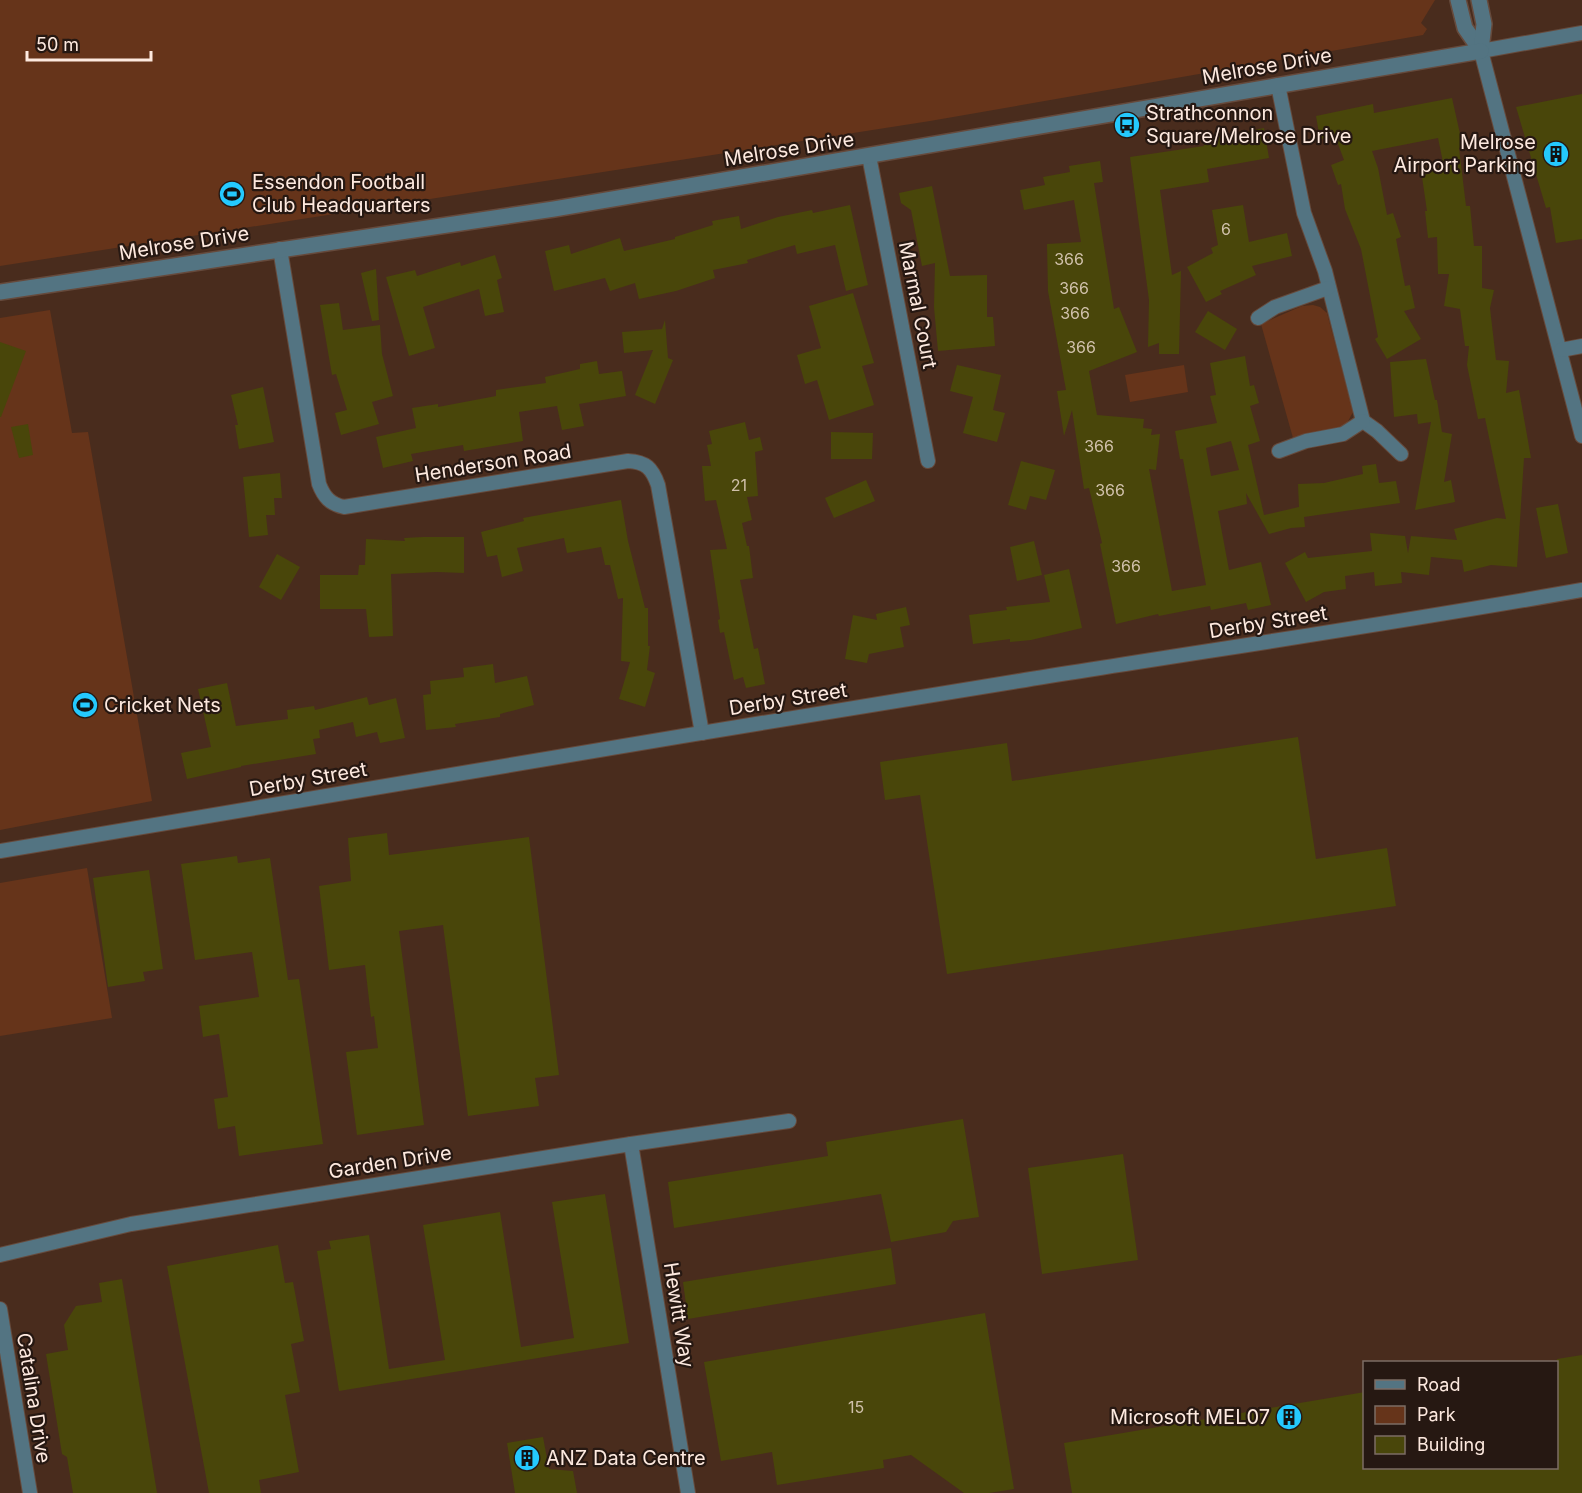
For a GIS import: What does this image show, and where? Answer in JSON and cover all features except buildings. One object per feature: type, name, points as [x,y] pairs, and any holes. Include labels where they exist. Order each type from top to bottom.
[{"type":"street","points":[[1458,0],[1465,28],[1481,51],[1582,436]]},
{"type":"street","points":[[1479,0],[1484,24],[1481,51]]},
{"type":"street","name":"Melrose Drive","points":[[0,292],[554,209],[1582,33]]},
{"type":"street","points":[[1278,85],[1304,213],[1325,271],[1363,421],[1401,454]]},
{"type":"street","name":"Marmal Court","points":[[869,156],[928,461]]},
{"type":"street","name":"Henderson Road","points":[[280,249],[320,484],[323,494],[337,506],[344,507],[628,461],[648,465],[654,472],[660,496],[702,733]]},
{"type":"street","points":[[1258,318],[1275,307],[1328,288]]},
{"type":"street","points":[[1561,350],[1582,346]]},
{"type":"street","points":[[1279,451],[1306,441],[1343,434],[1363,421]]},
{"type":"street","name":"Derby Street","points":[[0,851],[702,733],[1582,590]]},
{"type":"street","name":"Garden Drive","points":[[0,1255],[131,1224],[789,1121]]},
{"type":"street","name":"Hewitt Way","points":[[631,1144],[688,1493]]},
{"type":"street","name":"Catalina Drive","points":[[0,1309],[30,1493]]},
{"type":"green space","name":"Essendon Football Club Headquarters","points":[[0,0],[1435,0],[1421,23],[1427,29],[1423,35],[930,121],[0,266]]},
{"type":"green space","points":[[1313,305],[1327,313],[1353,412],[1345,427],[1337,431],[1293,438],[1261,324],[1302,306]]},
{"type":"green space","points":[[50,310],[72,433],[88,432],[152,801],[0,830],[0,318]]},
{"type":"green space","points":[[1184,365],[1188,392],[1130,402],[1125,375]]},
{"type":"green space","points":[[87,868],[112,1018],[0,1036],[0,883]]},
{"type":"place","name":"Strathconnon Square/Melrose Drive","points":[[1127,125]]},
{"type":"place","name":"Melrose Airport Parking","points":[[1556,154]]},
{"type":"place","name":"Essendon Football Club Headquarters","points":[[232,194]]},
{"type":"place","name":"Cricket Nets","points":[[85,705]]},
{"type":"place","name":"Microsoft MEL07","points":[[1289,1417]]},
{"type":"place","name":"ANZ Data Centre","points":[[527,1458]]}]
